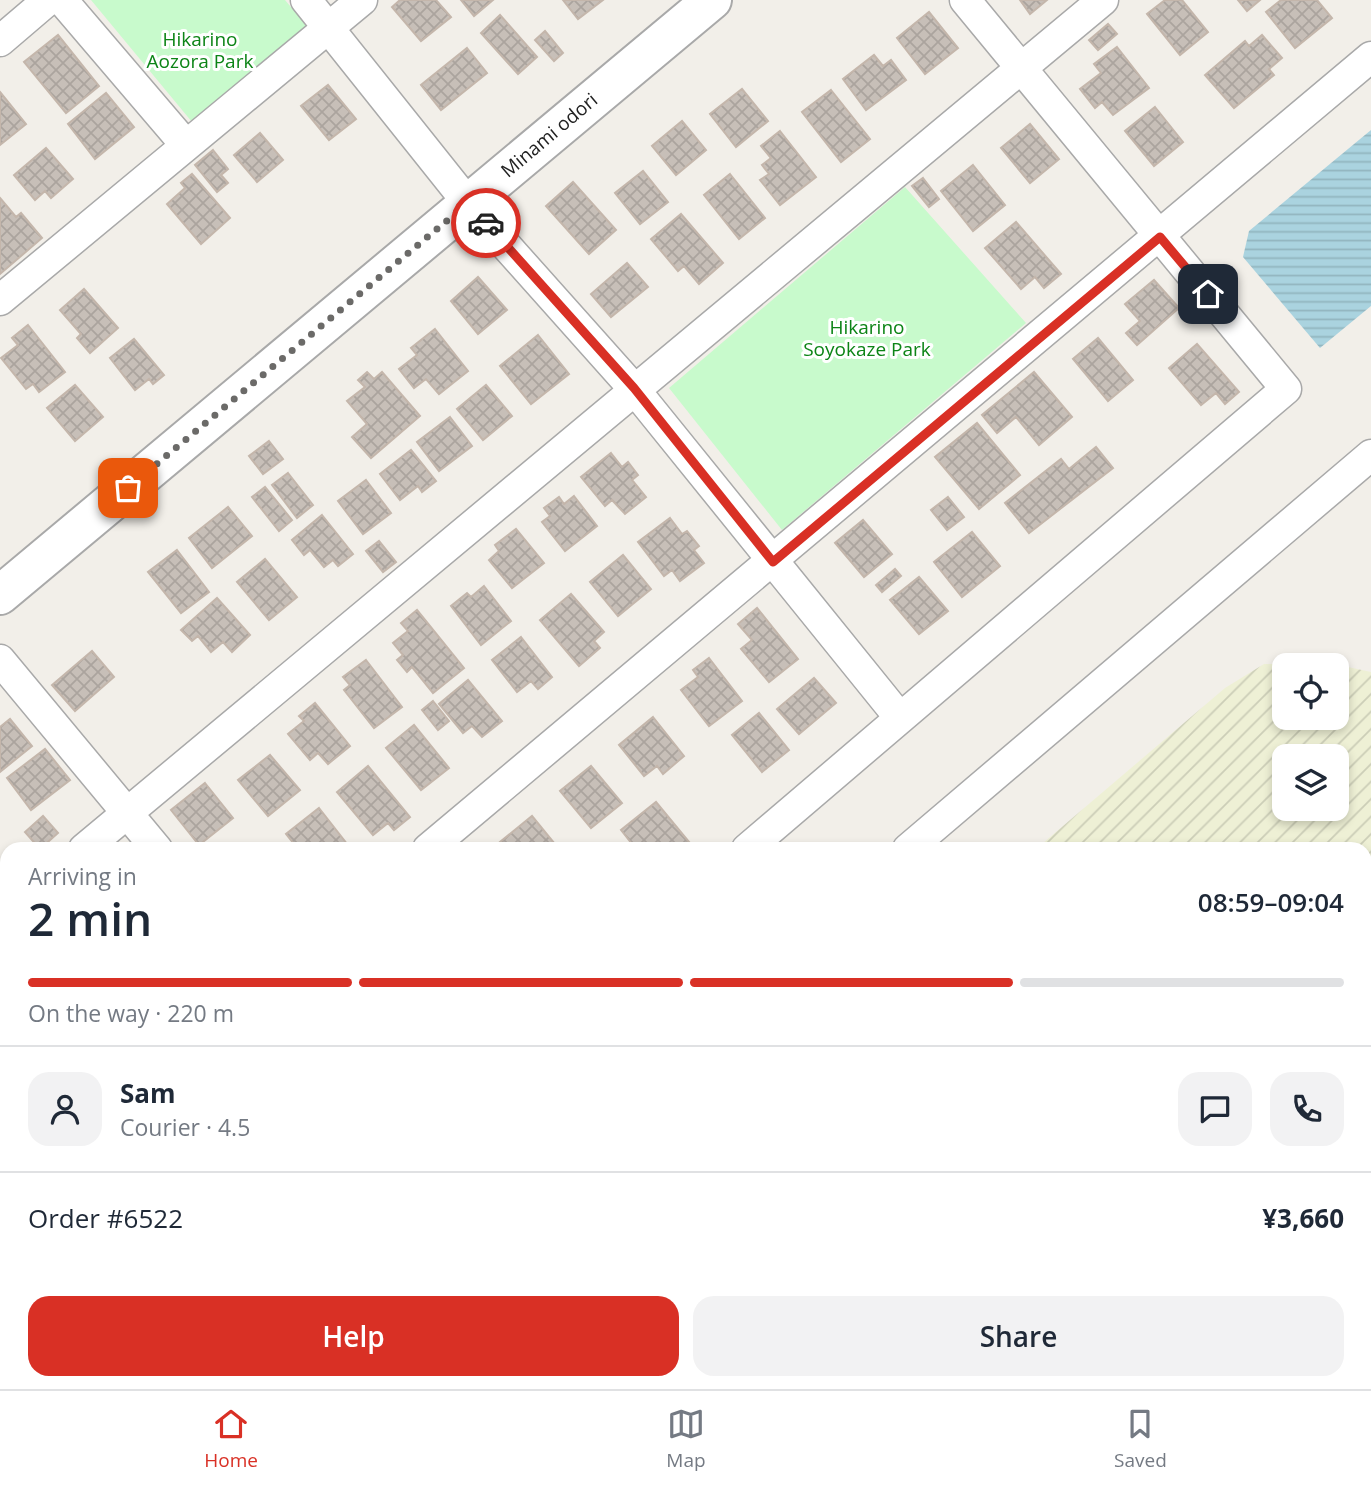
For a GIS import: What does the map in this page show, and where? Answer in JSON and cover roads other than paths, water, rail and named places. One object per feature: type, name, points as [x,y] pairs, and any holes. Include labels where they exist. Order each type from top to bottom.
[{"type":"street","points":[[0,41],[48,0]]},
{"type":"street","points":[[62,0],[185,144]]},
{"type":"street","points":[[306,0],[468,203],[634,388],[900,718]]},
{"type":"street","points":[[0,300],[362,0]]},
{"type":"street","name":"Minami odori","points":[[0,595],[712,0]]},
{"type":"street","points":[[755,842],[1286,389],[965,0]]},
{"type":"street","points":[[92,842],[634,388],[1103,0]]},
{"type":"street","points":[[436,842],[1160,237],[1371,57]]},
{"type":"street","points":[[916,842],[1371,455]]},
{"type":"street","points":[[0,660],[151,842]]},
{"type":"water","points":[[1371,130],[1371,306],[1320,348],[1243,257],[1249,231]]},
{"type":"park label","name":"Hikarino Aozora Park","points":[[200,50]]},
{"type":"park label","name":"Hikarino Soyokaze Park","points":[[867,338]]}]
